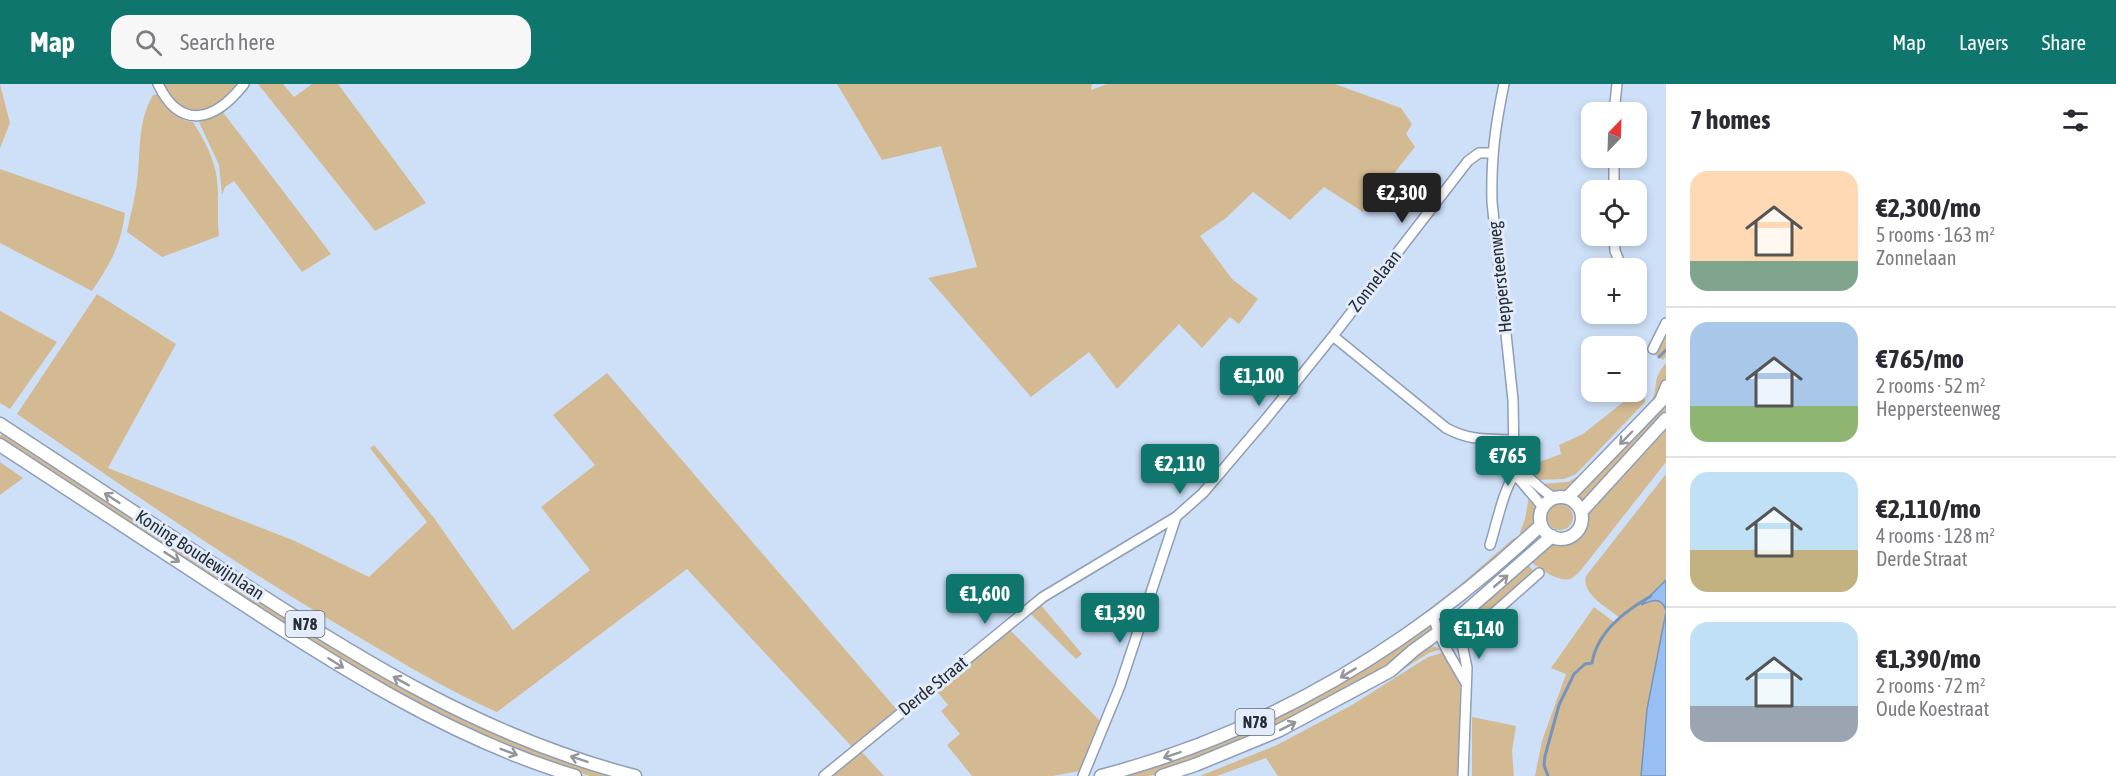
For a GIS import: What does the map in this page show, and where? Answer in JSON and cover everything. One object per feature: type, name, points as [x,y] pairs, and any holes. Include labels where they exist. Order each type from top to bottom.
[{"type":"main road","points":[[1552,536],[1547,534],[1541,525],[1543,507],[1561,498],[1663,400]]},
{"type":"main road","name":"N78","points":[[1162,776],[1280,730],[1389,671],[1457,619],[1552,536],[1563,538],[1574,533],[1580,524],[1581,512],[1666,420]]},
{"type":"main road","name":"Koning Boudewijnlaan","points":[[1,426],[297,619],[398,679],[496,728],[579,760],[635,776]]},
{"type":"main road","name":"Koning Boudewijnlaan","points":[[0,445],[291,636],[387,694],[495,747],[575,776]]},
{"type":"main road","points":[[1561,498],[1578,506],[1581,512]]},
{"type":"main road","name":"N78","points":[[1101,776],[1173,755],[1271,715],[1326,687],[1364,664],[1433,616],[1472,586],[1541,525]]},
{"type":"street","points":[[158,84],[171,105],[191,117],[214,111],[234,98],[244,84]]},
{"type":"street","name":"Heppersteenweg","points":[[1504,84],[1492,153],[1492,202],[1513,400],[1514,458],[1520,481],[1543,507]]},
{"type":"street","points":[[1615,102],[1616,87]]},
{"type":"street","name":"Zonnelaan","points":[[1333,336],[1468,161],[1479,153],[1492,153]]},
{"type":"street","points":[[1653,349],[1666,322]]},
{"type":"street","points":[[1333,336],[1446,428],[1474,439],[1514,440]]},
{"type":"street","name":"Derde Straat","points":[[824,776],[1043,597],[1176,518],[1203,493],[1333,336]]},
{"type":"street","points":[[1663,400],[1661,394],[1666,385]]},
{"type":"street","points":[[1490,545],[1508,483],[1518,471],[1526,475],[1543,491],[1561,498]]},
{"type":"street","points":[[1083,776],[1120,686],[1176,518]]},
{"type":"street","points":[[1461,639],[1470,634],[1539,573]]},
{"type":"street","points":[[1433,616],[1438,633],[1466,682]]},
{"type":"street","points":[[1457,619],[1467,668],[1463,776]]},
{"type":"shaded area","points":[[0,84],[10,123],[0,148]]},
{"type":"shaded area","points":[[162,84],[239,84],[216,104],[198,111],[189,111],[180,108]]},
{"type":"shaded area","points":[[258,84],[283,84],[294,97],[312,84],[338,84],[426,203],[375,231]]},
{"type":"shaded area","points":[[837,84],[1092,84],[1091,90],[1107,84],[1335,84],[1401,108],[1412,124],[1406,134],[1415,147],[1363,212],[1324,187],[1290,220],[1253,192],[1226,218],[1200,236],[1232,279],[1258,299],[1239,324],[1230,317],[1202,348],[1179,324],[1117,389],[1089,352],[1031,397],[928,278],[977,267],[941,146],[882,160]]},
{"type":"shaded area","points":[[158,94],[172,112],[182,119],[193,122],[210,154],[217,183],[219,236],[162,257],[127,232],[136,188],[144,116],[153,95]]},
{"type":"shaded area","points":[[222,111],[331,254],[302,272],[234,181],[225,187],[222,195],[219,165],[199,122]]},
{"type":"shaded area","points":[[0,169],[125,213],[114,254],[92,291],[0,243]]},
{"type":"shaded area","points":[[97,294],[176,344],[108,468],[295,541],[369,577],[427,522],[370,448],[374,445],[434,518],[513,630],[590,570],[541,507],[595,465],[553,415],[607,373],[897,710],[853,748],[687,569],[497,712],[461,695],[270,583],[17,414]]},
{"type":"shaded area","points":[[0,311],[57,342],[10,409],[0,403]]},
{"type":"shaded area","points":[[1666,330],[1666,357],[1663,360],[1654,354]]},
{"type":"shaded area","points":[[1666,363],[1666,381],[1657,398],[1567,492],[1556,492],[1541,484],[1568,482],[1579,476],[1651,402],[1658,374]]},
{"type":"shaded area","points":[[1666,401],[1666,413],[1582,502],[1576,496]]},
{"type":"shaded area","points":[[1623,402],[1645,402],[1576,474],[1564,479],[1537,480],[1523,468],[1561,454],[1559,445],[1583,434]]},
{"type":"shaded area","points":[[1666,425],[1666,462],[1581,570],[1570,579],[1565,579],[1548,574],[1533,563],[1530,560],[1548,545],[1567,542],[1578,535],[1584,527],[1585,515]]},
{"type":"shaded area","points":[[4,432],[354,659],[619,776],[590,776],[556,765],[495,741],[417,704],[318,646],[0,439]]},
{"type":"shaded area","points":[[0,462],[23,478],[0,495]]},
{"type":"shaded area","points":[[1666,474],[1666,580],[1643,603],[1659,600],[1663,603],[1666,612],[1647,709],[1641,776],[1535,776],[1542,741],[1566,674],[1551,668],[1594,607],[1614,622],[1620,618],[1591,595],[1586,576]]},
{"type":"shaded area","points":[[1529,496],[1535,507],[1535,518],[1522,537],[1520,532]]},
{"type":"shaded area","points":[[1560,504],[1569,508],[1573,517],[1569,526],[1560,530],[1551,526],[1547,517],[1551,508]]},
{"type":"shaded area","points":[[1514,538],[1518,539],[1514,545],[1508,546],[1472,578],[1403,629],[1461,584]]},
{"type":"shaded area","points":[[1527,563],[1534,572],[1472,627],[1465,626],[1463,621]]},
{"type":"shaded area","points":[[1040,604],[1082,654],[1076,659],[1029,612]]},
{"type":"shaded area","points":[[1428,626],[1432,626],[1432,632],[1407,651],[1299,714],[1164,772],[1148,776],[1120,776],[1196,751],[1294,708],[1349,678]]},
{"type":"shaded area","points":[[1009,629],[1101,722],[1080,771],[1052,776],[972,776],[947,745],[960,734],[941,711],[948,705],[935,689]]},
{"type":"shaded area","points":[[1429,645],[1442,649],[1429,653],[1379,684],[1378,682]]},
{"type":"shaded area","points":[[1442,653],[1456,672],[1460,685],[1459,776],[1278,776],[1266,758],[1217,776],[1200,776],[1277,745],[1352,705],[1428,657]]},
{"type":"shaded area","points":[[1472,717],[1516,726],[1512,751],[1514,776],[1472,776]]},
{"type":"shaded area","points":[[861,751],[884,776],[833,776]]},
{"type":"water","points":[[1666,580],[1666,611],[1662,603],[1656,600],[1641,605]]},
{"type":"water","points":[[1666,612],[1666,776],[1641,776],[1647,709]]},
{"type":"waterway","points":[[1659,357],[1666,350]]},
{"type":"waterway","points":[[1548,776],[1544,765],[1545,756],[1559,705],[1574,674],[1585,664],[1592,663],[1606,632],[1622,616],[1651,596]]}]
